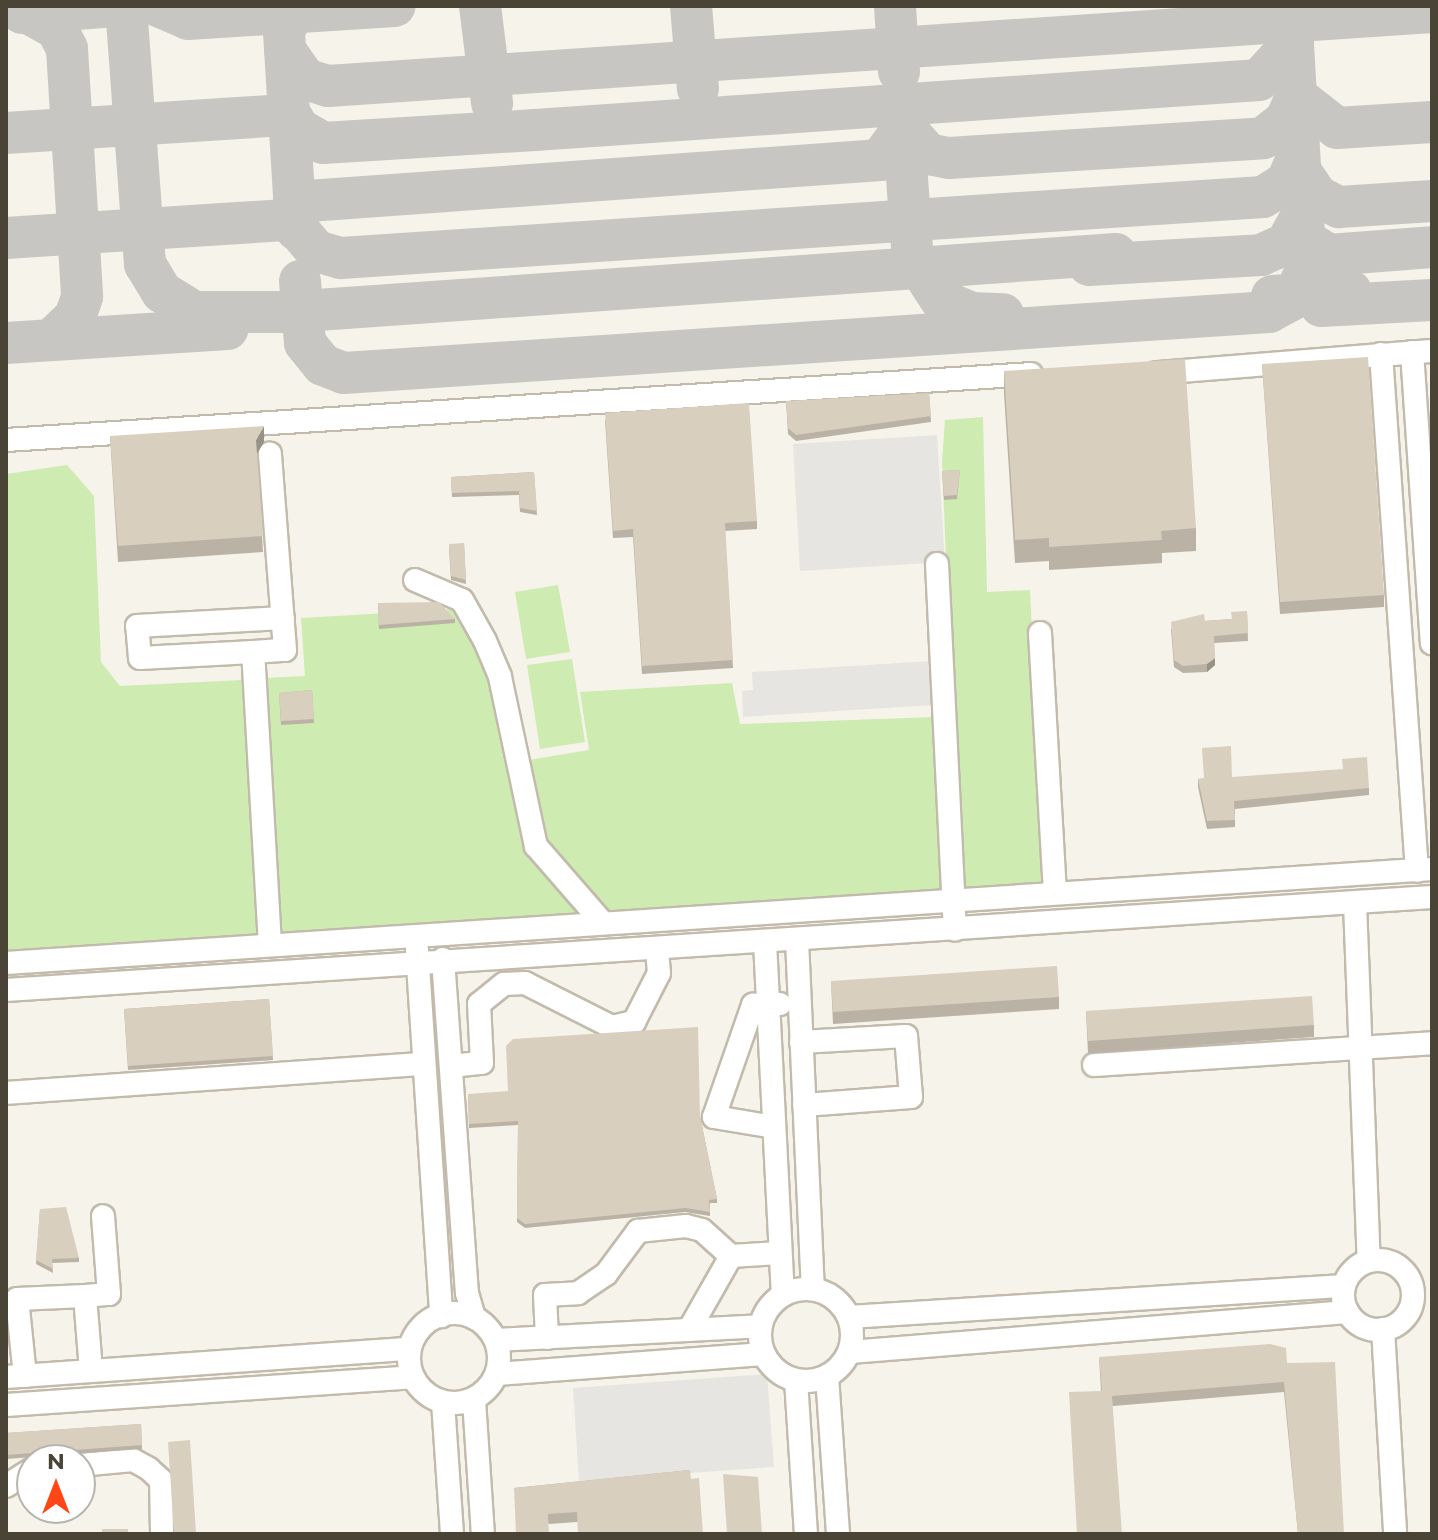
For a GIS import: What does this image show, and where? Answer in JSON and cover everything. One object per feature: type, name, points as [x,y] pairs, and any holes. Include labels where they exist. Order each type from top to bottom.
[{"type":"lane","points":[[1128,374],[1422,352],[1416,441],[1428,543],[1432,643]]},
{"type":"lane","points":[[6,963],[418,937],[1055,890],[1425,870],[1396,574],[1381,354]]},
{"type":"lane","points":[[6,440],[1053,373]]},
{"type":"lane","points":[[1387,444],[1416,441]]},
{"type":"lane","points":[[270,454],[283,618],[285,650],[140,658],[137,626],[283,618]]},
{"type":"lane","points":[[937,564],[955,930]]},
{"type":"lane","points":[[1396,574],[1429,585]]},
{"type":"lane","points":[[415,580],[462,600],[485,641],[500,677],[536,846],[603,923]]},
{"type":"lane","points":[[1040,633],[1055,890]]},
{"type":"lane","points":[[253,652],[270,945]]},
{"type":"lane","points":[[6,990],[443,959],[797,940],[1432,897]]},
{"type":"lane","points":[[783,1295],[813,1289],[849,1317],[1344,1286],[1369,1261],[1355,903]]},
{"type":"lane","points":[[418,937],[416,963],[420,1064],[441,1316]]},
{"type":"lane","points":[[797,940],[813,1289]]},
{"type":"lane","points":[[763,1354],[760,1326],[783,1295],[765,942]]},
{"type":"lane","points":[[451,1066],[482,1063],[479,1004],[504,984],[525,983],[612,1027],[634,1022],[659,973],[657,948]]},
{"type":"lane","points":[[6,1405],[412,1377],[443,1402],[474,1400],[497,1374],[496,1340],[474,1318],[443,959]]},
{"type":"lane","points":[[774,1127],[714,1117],[740,1030],[753,1005],[800,1003]]},
{"type":"lane","points":[[801,1042],[906,1036],[911,1097],[804,1105]]},
{"type":"lane","points":[[1094,1065],[1432,1043]]},
{"type":"lane","points":[[6,1093],[420,1064]]},
{"type":"lane","points":[[103,1216],[109,1294],[12,1300],[15,1376],[409,1349]]},
{"type":"lane","points":[[547,1338],[545,1295],[578,1293],[606,1274],[638,1231],[702,1230],[731,1256],[779,1253]]},
{"type":"lane","points":[[689,1330],[731,1256]]},
{"type":"lane","points":[[1369,1261],[1389,1262],[1408,1276],[1432,1275]]},
{"type":"lane","points":[[1408,1276],[1409,1312]]},
{"type":"lane","points":[[1344,1286],[1347,1312],[1366,1328],[1383,1329],[1409,1312],[1432,1307]]},
{"type":"lane","points":[[85,1296],[91,1371]]},
{"type":"lane","points":[[497,1374],[763,1354],[796,1380],[827,1376],[850,1352],[1347,1312]]},
{"type":"lane","points":[[412,1377],[409,1349],[418,1330],[441,1316],[474,1318]]},
{"type":"lane","points":[[849,1317],[850,1352]]},
{"type":"lane","points":[[496,1340],[760,1326]]},
{"type":"lane","points":[[1383,1329],[1395,1534]]},
{"type":"lane","points":[[827,1376],[838,1534]]},
{"type":"lane","points":[[796,1380],[806,1534]]},
{"type":"lane","points":[[474,1400],[483,1534]]},
{"type":"lane","points":[[443,1402],[452,1534]]},
{"type":"lane","points":[[96,1463],[133,1460],[161,1480],[162,1534]]},
{"type":"green space","points":[[983,417],[987,592],[1030,590],[1044,880],[1039,888],[960,893],[942,462],[945,420]]},
{"type":"green space","points":[[67,465],[94,496],[101,662],[120,686],[243,680],[257,941],[6,957],[6,474]]},
{"type":"green space","points":[[558,585],[570,652],[526,659],[515,592]]},
{"type":"green space","points":[[457,609],[495,685],[531,853],[589,918],[281,939],[264,678],[305,676],[301,618]]},
{"type":"green space","points":[[572,659],[585,742],[540,749],[527,665]]},
{"type":"green space","points":[[732,683],[740,724],[934,717],[944,893],[612,914],[541,842],[529,760],[589,750],[580,692]]},
{"type":"shaded area","points":[[937,435],[945,562],[800,571],[793,444]]},
{"type":"shaded area","points":[[932,661],[935,705],[743,717],[742,691],[753,690],[752,672]]},
{"type":"shaded area","points":[[767,1374],[774,1467],[579,1481],[573,1388]]},
{"type":"building","points":[[1368,357],[1384,595],[1280,602],[1262,364]]},
{"type":"building","points":[[1185,359],[1196,528],[1161,531],[1162,540],[1049,547],[1049,538],[1015,540],[1004,371]]},
{"type":"building","points":[[929,393],[931,416],[796,435],[788,428],[786,401]]},
{"type":"building","points":[[749,403],[757,521],[725,523],[733,660],[642,666],[633,529],[613,531],[605,413]]},
{"type":"building","points":[[264,426],[256,440],[263,536],[118,546],[110,436]]},
{"type":"building","points":[[960,470],[957,495],[944,496],[942,471]]},
{"type":"building","points":[[534,472],[537,511],[520,508],[519,491],[452,493],[451,477]]},
{"type":"building","points":[[464,543],[466,580],[451,576],[449,544]]},
{"type":"building","points":[[439,602],[455,619],[379,625],[378,603]]},
{"type":"building","points":[[1247,611],[1248,633],[1214,636],[1215,658],[1207,664],[1183,666],[1174,660],[1171,622],[1204,614],[1205,621],[1232,619],[1231,612]]},
{"type":"building","points":[[312,690],[314,719],[281,721],[279,693]]},
{"type":"building","points":[[1231,746],[1232,777],[1343,769],[1342,759],[1367,757],[1369,788],[1234,801],[1235,820],[1207,821],[1198,779],[1204,778],[1202,748]]},
{"type":"building","points":[[1057,966],[1059,997],[833,1012],[831,981]]},
{"type":"building","points":[[1312,996],[1314,1025],[1088,1041],[1086,1011]]},
{"type":"building","points":[[269,999],[273,1056],[128,1066],[124,1009]]},
{"type":"building","points":[[698,1027],[700,1116],[717,1199],[709,1200],[710,1212],[685,1208],[525,1224],[517,1218],[518,1121],[469,1124],[468,1094],[508,1091],[506,1046],[513,1039]]},
{"type":"building","points":[[66,1207],[79,1258],[52,1259],[53,1269],[36,1260],[40,1209]]},
{"type":"building","points":[[1270,1344],[1286,1348],[1287,1363],[1335,1362],[1344,1534],[1298,1534],[1284,1382],[1112,1396],[1122,1534],[1077,1534],[1069,1392],[1102,1391],[1099,1357]]},
{"type":"building","points":[[141,1424],[142,1445],[96,1448],[96,1444],[16,1444],[16,1454],[6,1455],[6,1433]]},
{"type":"building","points":[[190,1440],[196,1534],[174,1534],[168,1442]]},
{"type":"building","points":[[690,1470],[691,1479],[699,1478],[703,1534],[578,1534],[577,1512],[548,1514],[549,1534],[516,1534],[514,1488]]},
{"type":"building","points":[[723,1474],[758,1477],[762,1534],[727,1534]]},
{"type":"building","points":[[102,1529],[128,1529],[128,1534],[102,1534]]},
{"type":"taxiway","points":[[22,13],[117,6]]},
{"type":"taxiway","points":[[126,6],[145,264],[162,292],[194,312],[289,312],[1116,254]]},
{"type":"taxiway","points":[[158,6],[188,19],[395,6]]},
{"type":"taxiway","points":[[295,6],[284,32],[296,230]]},
{"type":"taxiway","points":[[480,6],[492,103]]},
{"type":"taxiway","points":[[691,6],[698,89]]},
{"type":"taxiway","points":[[895,6],[899,72]]},
{"type":"taxiway","points":[[300,281],[305,343],[323,365],[344,373],[1269,312],[1293,299],[1306,270],[1291,6]]},
{"type":"taxiway","points":[[285,50],[305,79],[328,86],[1432,12]]},
{"type":"taxiway","points":[[28,13],[57,29],[67,49],[82,297],[75,317],[51,340]]},
{"type":"taxiway","points":[[287,109],[299,129],[323,143],[535,130],[1259,80],[1293,43]]},
{"type":"taxiway","points":[[294,202],[880,160],[904,127],[928,154],[949,158],[1263,138],[1286,120],[1296,96],[1337,128],[1432,122]]},
{"type":"taxiway","points":[[6,133],[287,115]]},
{"type":"taxiway","points":[[903,122],[912,247]]},
{"type":"taxiway","points":[[296,227],[316,251],[341,258],[1263,197],[1287,182],[1299,153]]},
{"type":"taxiway","points":[[1301,172],[1317,196],[1339,207],[1432,201]]},
{"type":"taxiway","points":[[1089,265],[1261,255],[1286,244],[1303,213]]},
{"type":"taxiway","points":[[6,238],[296,219]]},
{"type":"taxiway","points":[[1305,240],[1329,255],[1432,247]]},
{"type":"taxiway","points":[[912,256],[941,300],[971,313],[1003,314]]},
{"type":"taxiway","points":[[1272,296],[1351,291]]},
{"type":"taxiway","points":[[1321,306],[1432,300]]},
{"type":"taxiway","points":[[6,343],[228,329]]}]
